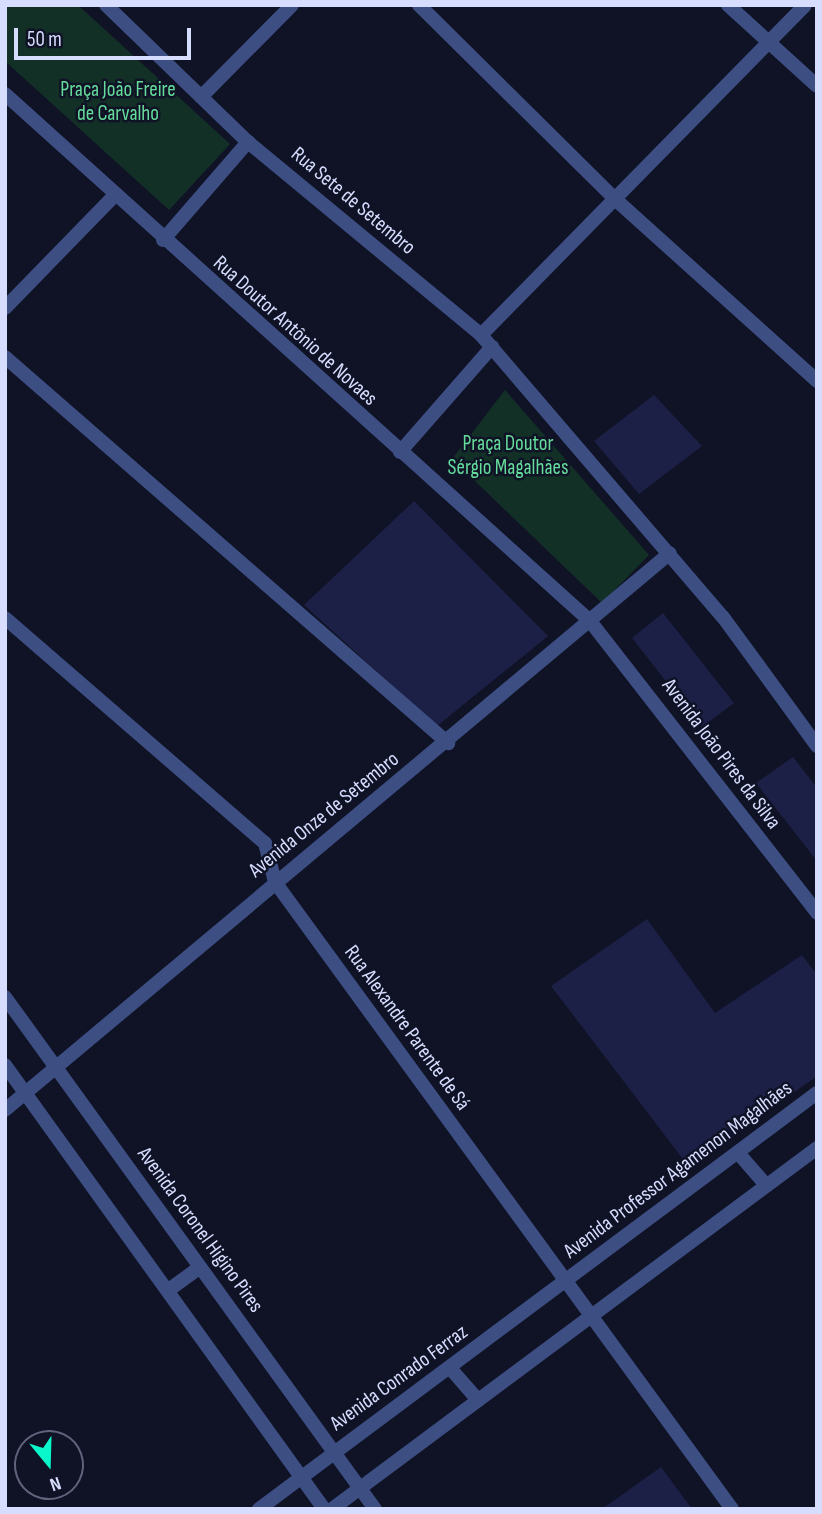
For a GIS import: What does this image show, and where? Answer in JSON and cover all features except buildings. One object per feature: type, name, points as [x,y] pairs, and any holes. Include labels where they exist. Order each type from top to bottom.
[{"type":"street","name":"Rua Sete de Setembro","points":[[106,5],[248,142],[481,335]]},
{"type":"street","points":[[201,97],[292,5]]},
{"type":"street","points":[[419,5],[615,199],[817,381]]},
{"type":"street","points":[[728,5],[817,86]]},
{"type":"street","points":[[804,5],[481,335],[670,553],[817,746]]},
{"type":"street","points":[[5,94],[163,240],[248,142]]},
{"type":"street","points":[[5,308],[116,194]]},
{"type":"street","name":"Rua Doutor Antônio de Novaes","points":[[163,240],[400,452]]},
{"type":"street","points":[[492,347],[400,452],[590,621]]},
{"type":"street","points":[[5,357],[447,743]]},
{"type":"street","name":"Avenida Onze de Setembro","points":[[5,1110],[275,882],[447,743],[670,553]]},
{"type":"street","name":"Rua Alexandre Parente de Sá","points":[[5,618],[265,843],[275,882],[732,1509]]},
{"type":"street","name":"Avenida João Pires da Silva","points":[[590,621],[817,913]]},
{"type":"street","name":"Avenida Coronel Higino Pires","points":[[5,997],[375,1509]]},
{"type":"street","points":[[5,1065],[170,1289],[324,1509]]},
{"type":"street","name":"Avenida Professor Agamenon Magalhães","points":[[564,1282],[739,1154],[817,1093]]},
{"type":"street","points":[[332,1509],[817,1147]]},
{"type":"street","points":[[739,1154],[765,1185]]},
{"type":"street","points":[[170,1289],[200,1267]]},
{"type":"street","name":"Avenida Conrado Ferraz","points":[[259,1509],[564,1282]]},
{"type":"street","points":[[450,1368],[478,1400]]},
{"type":"green space","name":"Praça João Freire de Carvalho","points":[[5,5],[78,5],[230,144],[169,210],[5,61]]},
{"type":"green space","name":"Praça Doutor Sérgio Magalhães","points":[[505,390],[649,555],[602,603],[452,459]]}]
